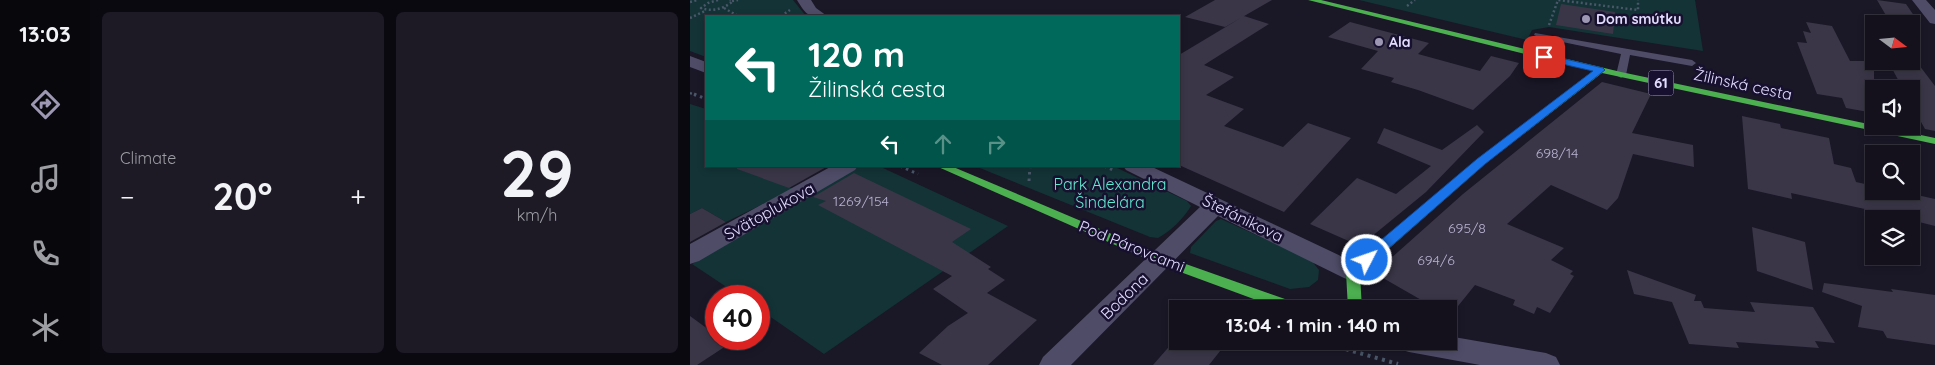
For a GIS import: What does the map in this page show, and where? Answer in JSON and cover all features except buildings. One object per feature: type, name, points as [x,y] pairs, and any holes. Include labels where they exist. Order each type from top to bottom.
[{"type":"street","name":"Žilinská cesta","points":[[1312,0],[1621,75],[1935,141]]},
{"type":"street","points":[[1919,0],[1935,20]]},
{"type":"street","points":[[798,4],[818,15]]},
{"type":"street","points":[[690,61],[705,68]]},
{"type":"street","points":[[1355,300],[1353,272],[1481,162],[1600,70]]},
{"type":"street","name":"Svätoplukova","points":[[690,255],[846,167]]},
{"type":"street","name":"Pod Párovcami","points":[[944,167],[1161,260],[1272,300]]},
{"type":"street","name":"Štefánikova","points":[[1127,170],[1216,205],[1353,272]]},
{"type":"street","name":"Bodona","points":[[1053,365],[1216,205]]},
{"type":"street","points":[[1457,349],[1546,365]]},
{"type":"lane","points":[[1538,35],[1692,63]]},
{"type":"lane","points":[[1621,75],[1626,52]]},
{"type":"path","points":[[690,2],[697,0]]},
{"type":"path","points":[[707,10],[702,9],[702,6],[711,1],[718,0]]},
{"type":"path","points":[[690,18],[707,10],[723,8],[731,4],[731,0],[738,0]]},
{"type":"path","points":[[1549,27],[1558,0],[1638,10],[1638,0]]},
{"type":"path","points":[[1592,0],[1592,5]]},
{"type":"path","points":[[782,15],[798,4]]},
{"type":"path","points":[[723,8],[736,15]]},
{"type":"path","points":[[690,93],[705,99]]},
{"type":"path","points":[[1020,180],[1029,184],[1030,167]]},
{"type":"path","points":[[1110,167],[1127,170]]},
{"type":"path","points":[[1349,350],[1403,365]]},
{"type":"green space","points":[[690,0],[793,0],[805,15],[705,15],[705,57],[690,51]]},
{"type":"green space","points":[[1359,0],[1695,0],[1703,51],[1549,27],[1532,30],[1527,40]]},
{"type":"green space","points":[[690,104],[705,109],[705,167],[746,167],[741,170],[794,189],[726,222],[702,208],[690,214]]},
{"type":"green space","points":[[858,167],[883,168],[1008,226],[824,354],[770,317],[770,285],[724,285],[692,264]]},
{"type":"green space","name":"Park Alexandra Šindelára","points":[[977,167],[1115,167],[1187,201],[1191,206],[1181,220],[1168,232],[1158,238],[1150,237]]},
{"type":"green space","points":[[1221,219],[1311,260],[1319,270],[1318,280],[1309,287],[1290,289],[1190,253],[1191,247],[1216,221]]},
{"type":"traffic: fast","points":[[1312,0],[1621,75],[1935,141]]},
{"type":"traffic: fast","points":[[1355,300],[1353,272],[1481,162],[1600,70]]},
{"type":"traffic: fast","points":[[943,167],[1161,260],[1272,300]]},
{"type":"place","name":"Dom smútku","points":[[1586,19]]},
{"type":"place","name":"Ala","points":[[1379,42]]},
{"type":"route","points":[[1367,260],[1481,162],[1600,70],[1544,57]]}]
